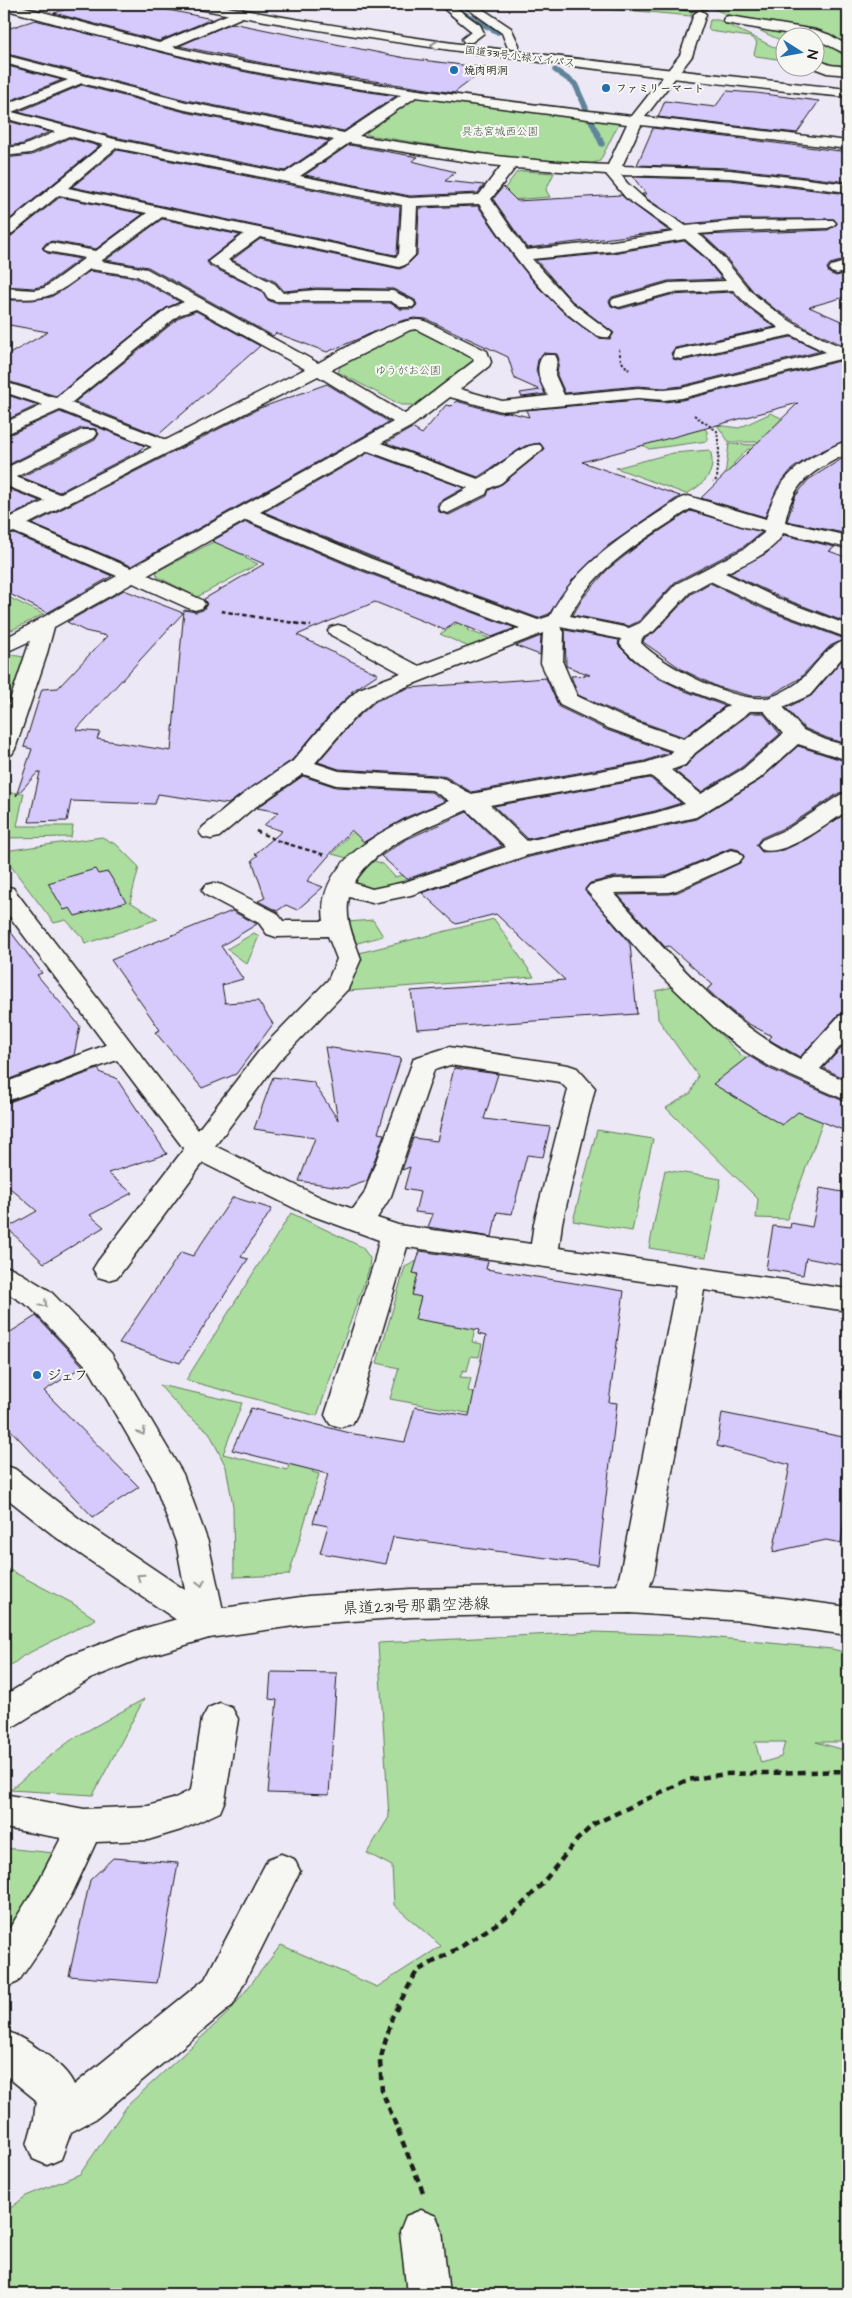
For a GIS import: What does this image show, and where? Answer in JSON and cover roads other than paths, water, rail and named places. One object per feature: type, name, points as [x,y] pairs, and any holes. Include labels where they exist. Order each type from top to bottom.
[{"type":"main road","name":"国道331号小禄バイパス","points":[[194,4],[468,39],[848,93]]},
{"type":"main road","points":[[444,4],[476,28],[478,32],[468,39]]},
{"type":"main road","points":[[467,4],[508,31],[512,45]]},
{"type":"main road","points":[[674,4],[702,8],[768,40]]},
{"type":"main road","points":[[4,5],[161,47],[274,72],[413,93],[848,145]]},
{"type":"main road","points":[[702,8],[686,56],[636,120],[613,170],[617,181],[639,202],[685,232],[715,255],[736,285],[755,304],[795,329],[843,349]]},
{"type":"main road","name":"国道331号小禄バイパス","points":[[244,9],[309,26],[460,49],[848,84]]},
{"type":"main road","points":[[161,47],[244,9]]},
{"type":"main road","points":[[729,20],[816,34],[848,51]]},
{"type":"main road","points":[[4,59],[185,106],[347,138],[510,164],[730,174],[848,188]]},
{"type":"main road","points":[[824,67],[848,71]]},
{"type":"main road","points":[[4,110],[79,80]]},
{"type":"main road","points":[[287,178],[413,93]]},
{"type":"main road","points":[[4,96],[23,102]]},
{"type":"main road","points":[[4,114],[113,143],[410,202],[483,199],[510,164]]},
{"type":"main road","points":[[4,152],[26,150],[68,131]]},
{"type":"main road","points":[[4,232],[113,143]]},
{"type":"main road","points":[[828,223],[822,206],[833,186]]},
{"type":"main road","points":[[57,190],[399,262],[407,255],[410,202]]},
{"type":"main road","points":[[483,199],[521,255],[565,305],[604,333]]},
{"type":"main road","points":[[4,293],[34,295],[50,291],[159,212]]},
{"type":"main road","points":[[521,255],[613,246],[685,232],[736,226],[828,223],[842,232]]},
{"type":"main road","points":[[257,232],[217,261],[269,287],[274,295],[281,298],[316,295],[394,296],[407,304]]},
{"type":"main road","points":[[52,248],[141,272],[366,396],[406,422]]},
{"type":"main road","points":[[519,276],[537,273]]},
{"type":"main road","points":[[619,302],[670,288],[736,285]]},
{"type":"main road","points":[[4,430],[59,404],[173,312],[198,303]]},
{"type":"main road","points":[[565,321],[582,317]]},
{"type":"main road","points":[[4,647],[406,422],[483,362],[484,358],[482,355],[419,324],[406,325],[8,527]]},
{"type":"main road","points":[[681,354],[795,329]]},
{"type":"main road","points":[[446,390],[501,406],[645,394],[682,394],[843,349]]},
{"type":"main road","points":[[549,359],[546,375],[558,400]]},
{"type":"main road","points":[[4,387],[59,404],[166,446]]},
{"type":"main road","points":[[4,477],[88,434]]},
{"type":"main road","points":[[366,444],[478,486],[494,479],[534,449]]},
{"type":"main road","points":[[244,512],[366,563],[547,624],[632,635],[647,627],[683,588],[751,553],[773,536],[780,504],[800,472],[848,446]]},
{"type":"main road","points":[[822,461],[848,468]]},
{"type":"main road","points":[[4,477],[59,500]]},
{"type":"main road","points":[[448,507],[479,490],[478,486]]},
{"type":"main road","points":[[211,832],[231,814],[270,785],[301,766],[345,714],[367,694],[547,624],[594,568],[688,502],[752,523],[805,531],[848,542]]},
{"type":"main road","points":[[8,527],[132,575],[195,604]]},
{"type":"main road","points":[[709,573],[774,604],[848,632]]},
{"type":"main road","points":[[547,624],[554,632],[552,663],[568,700],[616,723],[687,748]]},
{"type":"main road","points":[[4,749],[36,657],[44,626]]},
{"type":"main road","points":[[338,631],[418,674]]},
{"type":"main road","points":[[632,635],[630,644],[641,657],[662,671],[745,704],[770,705],[802,690],[834,655],[848,646]]},
{"type":"main road","points":[[108,1269],[200,1150],[269,1056],[339,983],[348,959],[338,928],[335,907],[340,887],[355,863],[402,830],[467,802],[517,792],[586,782],[677,760],[687,748],[745,704]]},
{"type":"main road","points":[[770,705],[795,735],[818,745],[848,753]]},
{"type":"main road","points":[[340,887],[372,896],[411,888],[522,849],[688,812],[751,774],[795,735]]},
{"type":"main road","points":[[301,766],[336,778],[438,784],[467,802],[479,807],[522,849]]},
{"type":"main road","points":[[654,767],[693,799],[703,803]]},
{"type":"main road","points":[[770,845],[797,832],[848,800]]},
{"type":"main road","points":[[731,857],[669,885],[614,886],[598,890],[686,987],[744,1038],[804,1071],[848,1092]]},
{"type":"main road","points":[[214,890],[268,918],[276,929],[338,928]]},
{"type":"main road","points":[[4,893],[121,1049],[200,1150],[312,1205],[394,1234],[848,1300]]},
{"type":"main road","points":[[804,1071],[848,1022]]},
{"type":"main road","points":[[4,1093],[121,1049]]},
{"type":"main road","points":[[359,1222],[377,1196],[423,1064],[449,1056],[568,1074],[582,1088],[548,1223],[544,1256]]},
{"type":"main road","points":[[341,1415],[389,1262],[394,1234]]},
{"type":"main road","points":[[4,1277],[40,1299],[100,1361],[162,1466],[192,1542],[209,1624]]},
{"type":"main road","points":[[630,1599],[637,1574],[692,1277]]},
{"type":"main road","points":[[4,1478],[69,1529],[209,1624]]},
{"type":"main road","name":"県道231号那覇空港線","points":[[4,1714],[78,1668],[135,1646],[209,1624],[308,1610],[411,1603],[630,1599],[744,1607],[848,1621]]},
{"type":"main road","points":[[4,1811],[84,1826],[148,1823],[181,1813],[207,1800],[220,1719]]},
{"type":"main road","points":[[4,1969],[23,1942],[62,1875],[84,1826]]},
{"type":"main road","points":[[4,2050],[38,2074],[57,2092],[50,2132],[219,1992],[281,1871]]},
{"type":"main road","points":[[421,2231],[428,2294]]},
{"type":"waterway","points":[[452,4],[464,14],[498,32]]},
{"type":"waterway","points":[[555,70],[575,84],[586,108]]},
{"type":"waterway","points":[[591,120],[602,144]]},
{"type":"place","name":"焼肉明洞","points":[[454,70]]},
{"type":"place","name":"ファミリーマート","points":[[606,88]]},
{"type":"place","name":"ジェフ","points":[[37,1375]]},
{"type":"park label","name":"具志宮城西公園","points":[[500,131]]},
{"type":"park label","name":"ゆうがお公園","points":[[408,370]]}]
